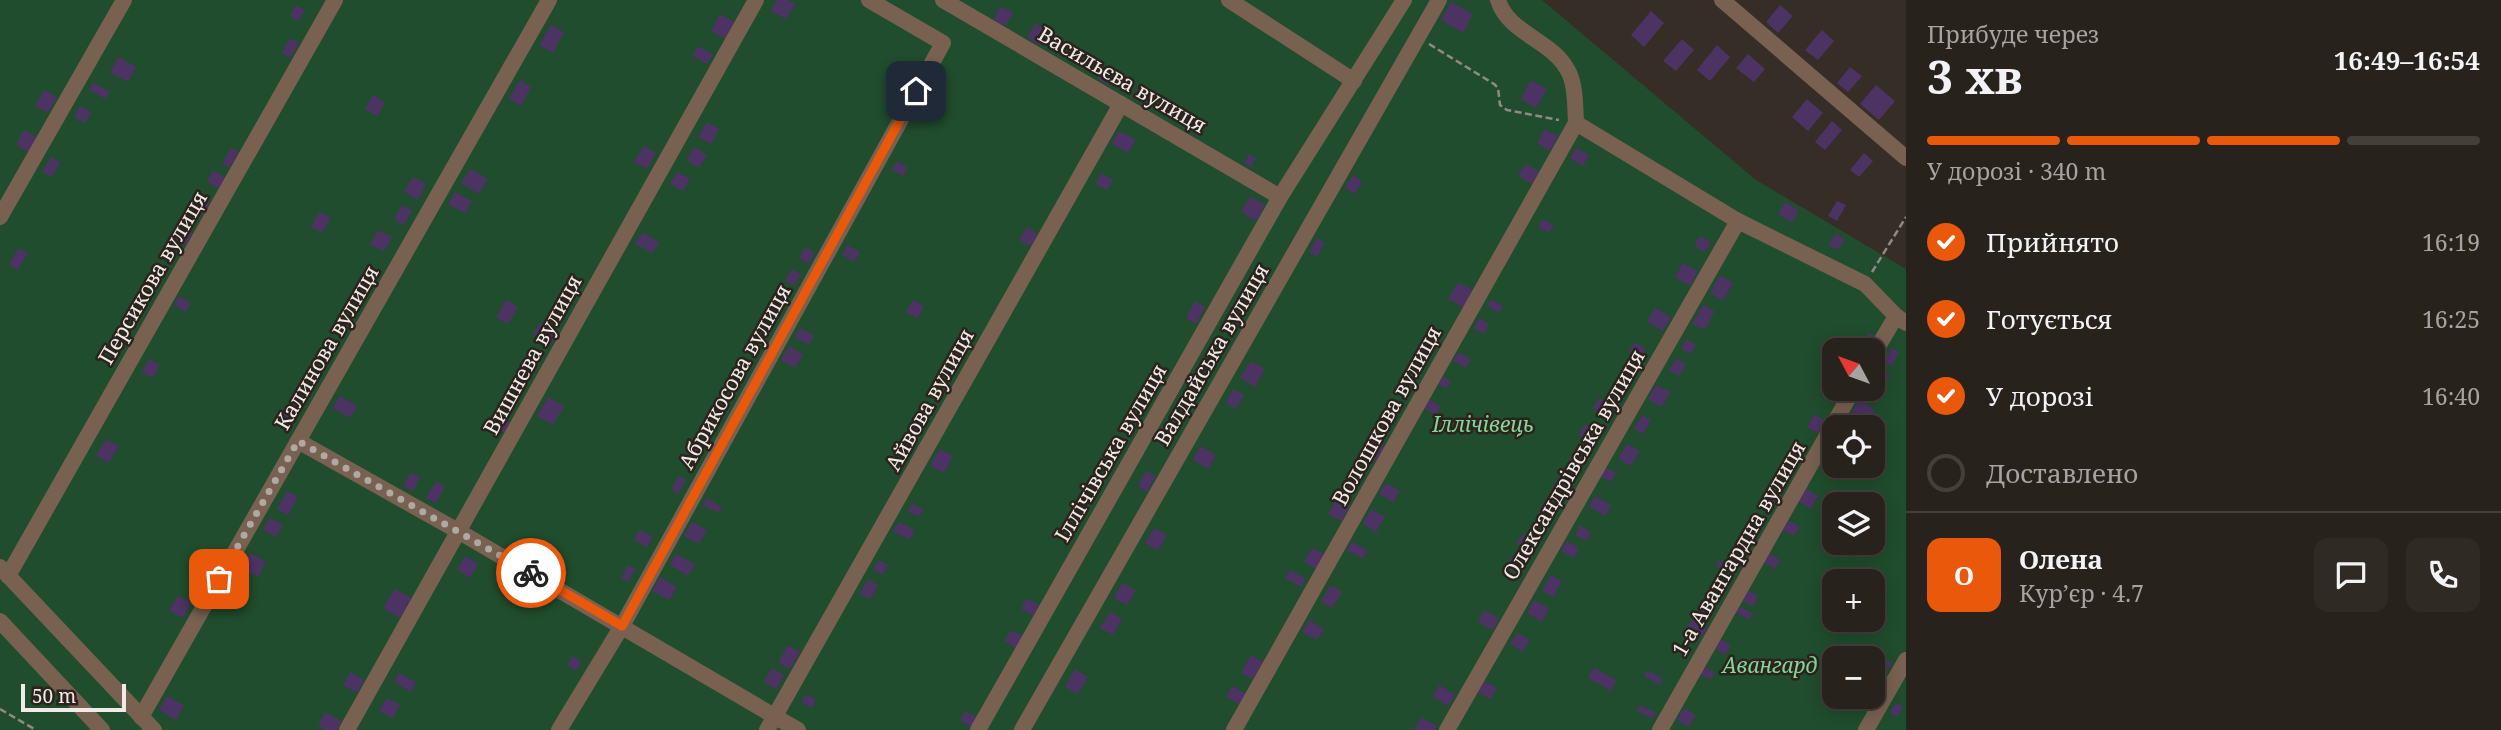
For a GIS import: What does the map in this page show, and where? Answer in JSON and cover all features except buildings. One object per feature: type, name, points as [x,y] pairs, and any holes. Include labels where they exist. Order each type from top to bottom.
[{"type":"street","points":[[0,217],[124,0]]},
{"type":"street","name":"Персикова вулиця","points":[[4,572],[335,0]]},
{"type":"street","name":"Калинова вулиця","points":[[141,717],[549,0]]},
{"type":"street","name":"Вишнева вулиця","points":[[347,730],[756,0]]},
{"type":"street","name":"Абрикосова вулиця","points":[[559,730],[622,626],[943,43],[869,0]]},
{"type":"street","name":"Васильєва вулиця","points":[[943,0],[1280,197]]},
{"type":"street","points":[[1229,0],[1354,81]]},
{"type":"street","name":"Іллічівська вулиця","points":[[978,730],[1280,197],[1404,0]]},
{"type":"street","name":"Валдайська вулиця","points":[[1023,730],[1438,0]]},
{"type":"street","points":[[1498,0],[1508,19],[1558,57],[1569,71],[1576,123],[1738,221],[1866,284],[1901,319],[1885,340]]},
{"type":"street","points":[[1722,0],[1906,158]]},
{"type":"street","name":"Айвова вулиця","points":[[771,723],[1121,104]]},
{"type":"street","name":"Волошкова вулиця","points":[[1234,730],[1576,123]]},
{"type":"street","name":"Олександрівська вулиця","points":[[1447,730],[1738,221]]},
{"type":"street","name":"1-а Авангардна вулиця","points":[[1660,730],[1847,401]]},
{"type":"street","points":[[298,441],[622,626],[771,723],[798,730]]},
{"type":"street","points":[[4,572],[154,730]]},
{"type":"street","points":[[0,621],[102,730]]},
{"type":"street","points":[[1866,730],[1906,660]]},
{"type":"path","points":[[1418,37],[1494,83],[1498,88],[1500,105],[1507,110],[1576,123]]},
{"type":"path","points":[[1866,284],[1906,217]]},
{"type":"path","points":[[0,709],[36,730]]},
{"type":"green space","points":[[0,0],[1542,0],[1756,180],[1906,269],[1906,730],[0,730]]},
{"type":"way so far","points":[[219,579],[298,441],[531,573]]},
{"type":"route","points":[[531,573],[622,626],[916,91]]},
{"type":"park label","name":"Іллічівець","points":[[1483,425]]},
{"type":"park label","name":"Авангард","points":[[1770,666]]}]
